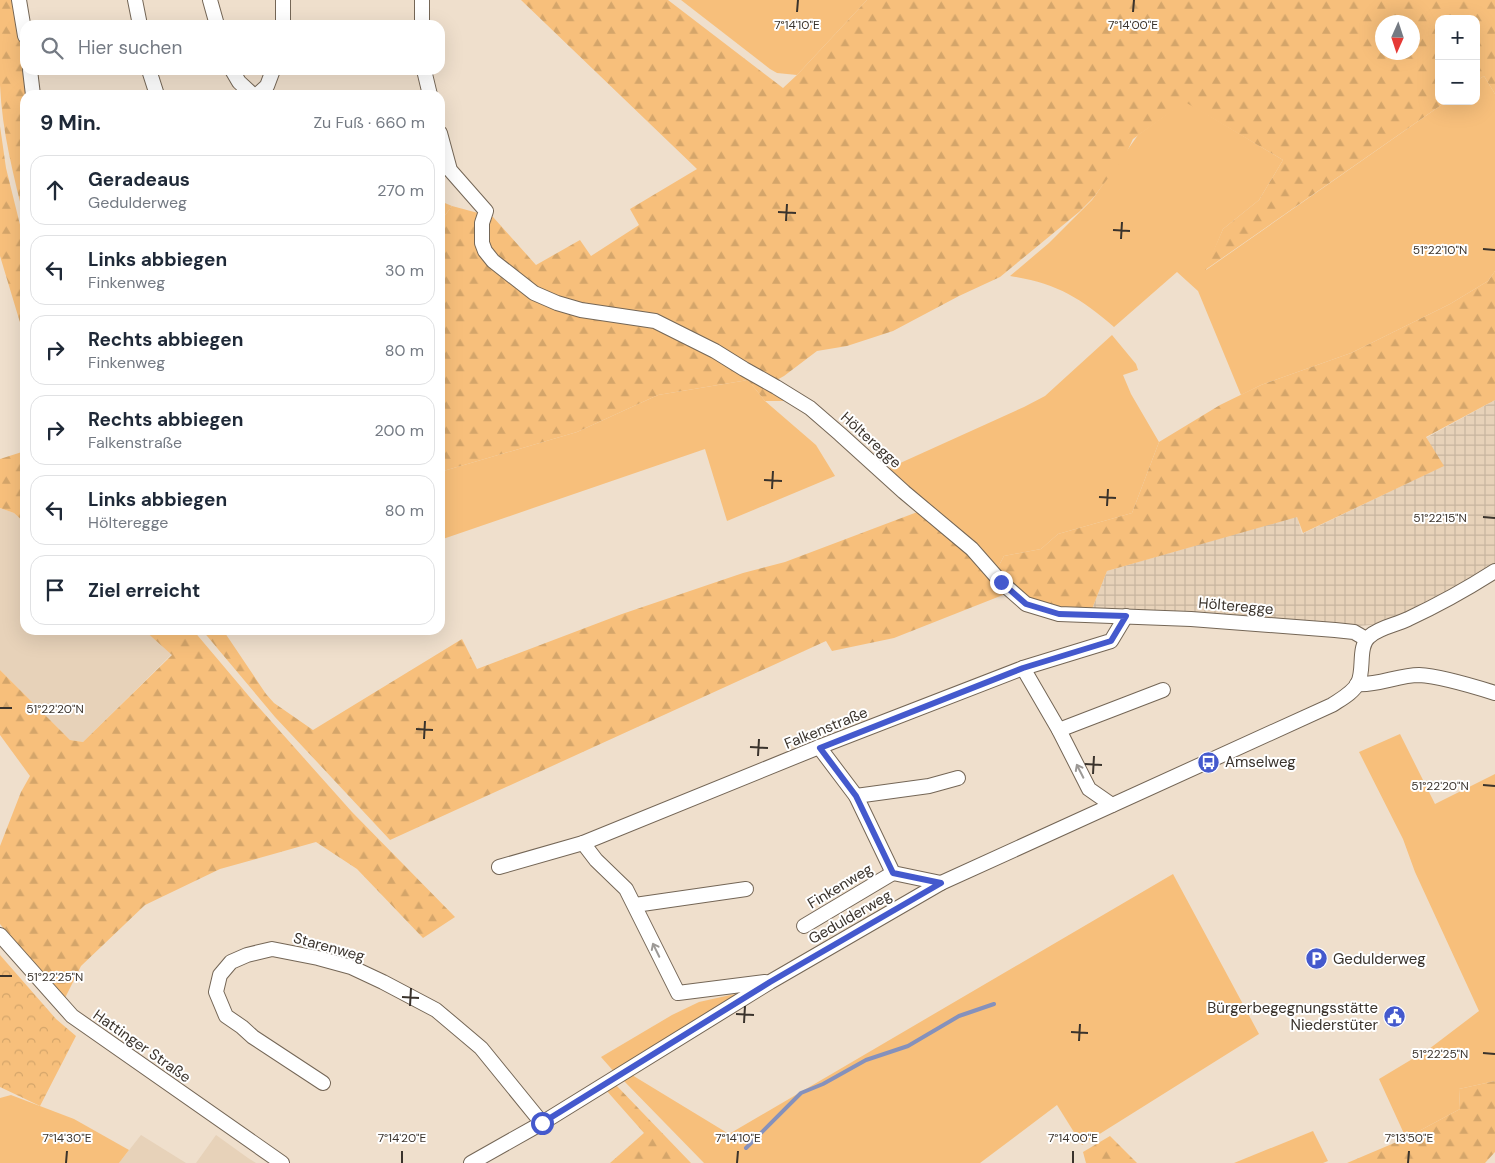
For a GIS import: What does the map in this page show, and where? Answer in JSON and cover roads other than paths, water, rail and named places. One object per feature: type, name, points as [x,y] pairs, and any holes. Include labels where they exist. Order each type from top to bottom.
[{"type":"street","points":[[19,0],[22,20]]},
{"type":"street","points":[[135,0],[139,20]]},
{"type":"street","points":[[210,0],[216,20]]},
{"type":"street","points":[[282,0],[283,20]]},
{"type":"street","points":[[422,0],[422,20]]},
{"type":"street","points":[[31,75],[32,90]]},
{"type":"street","points":[[151,75],[156,90]]},
{"type":"street","points":[[235,75],[248,90]]},
{"type":"street","points":[[263,90],[267,86],[271,75]]},
{"type":"street","points":[[425,75],[429,90]]},
{"type":"street","name":"Hölteregge","points":[[445,152],[450,170],[486,211],[482,223],[482,243],[485,251],[493,261],[534,293],[557,303],[581,310],[655,321],[715,351],[790,395],[810,408],[904,492],[972,549],[1001,582],[1026,604],[1059,614],[1191,618],[1349,631],[1366,639]]},
{"type":"street","points":[[1495,571],[1435,607],[1401,623],[1377,631],[1366,639],[1358,684],[1370,684],[1419,675],[1495,693]]},
{"type":"street","name":"Falkenstraße","points":[[499,867],[583,843],[1023,668],[1111,641],[1126,616]]},
{"type":"street","points":[[1023,668],[1059,730],[1089,789],[1112,806]]},
{"type":"street","name":"Gedulderweg","points":[[470,1163],[542,1123],[770,982],[941,883],[1332,705],[1349,694],[1358,684]]},
{"type":"street","points":[[1059,730],[1163,690]]},
{"type":"street","name":"Finkenweg","points":[[820,748],[856,796],[893,873]]},
{"type":"street","points":[[856,796],[929,786],[958,778]]},
{"type":"street","points":[[583,843],[596,860],[626,889],[678,994],[770,982]]},
{"type":"street","name":"Finkenweg","points":[[804,926],[893,873],[941,883]]},
{"type":"street","points":[[635,905],[746,889]]},
{"type":"street","name":"Hattinger Straße","points":[[0,935],[72,1016],[282,1163]]},
{"type":"street","name":"Starenweg","points":[[324,1083],[253,1037],[226,1016],[216,992],[220,975],[231,962],[246,955],[272,949],[318,958],[351,968],[383,982],[436,1010],[475,1043],[542,1123]]},
{"type":"waterway","points":[[746,1148],[801,1093],[823,1084],[866,1060],[908,1046],[959,1016],[994,1004]]},
{"type":"place","name":"Amselweg","points":[[1209,762]]},
{"type":"place","name":"Gedulderweg","points":[[1317,959]]},
{"type":"place","name":"Bürgerbegegnungsstätte Niederstüter","points":[[1394,1017]]}]
